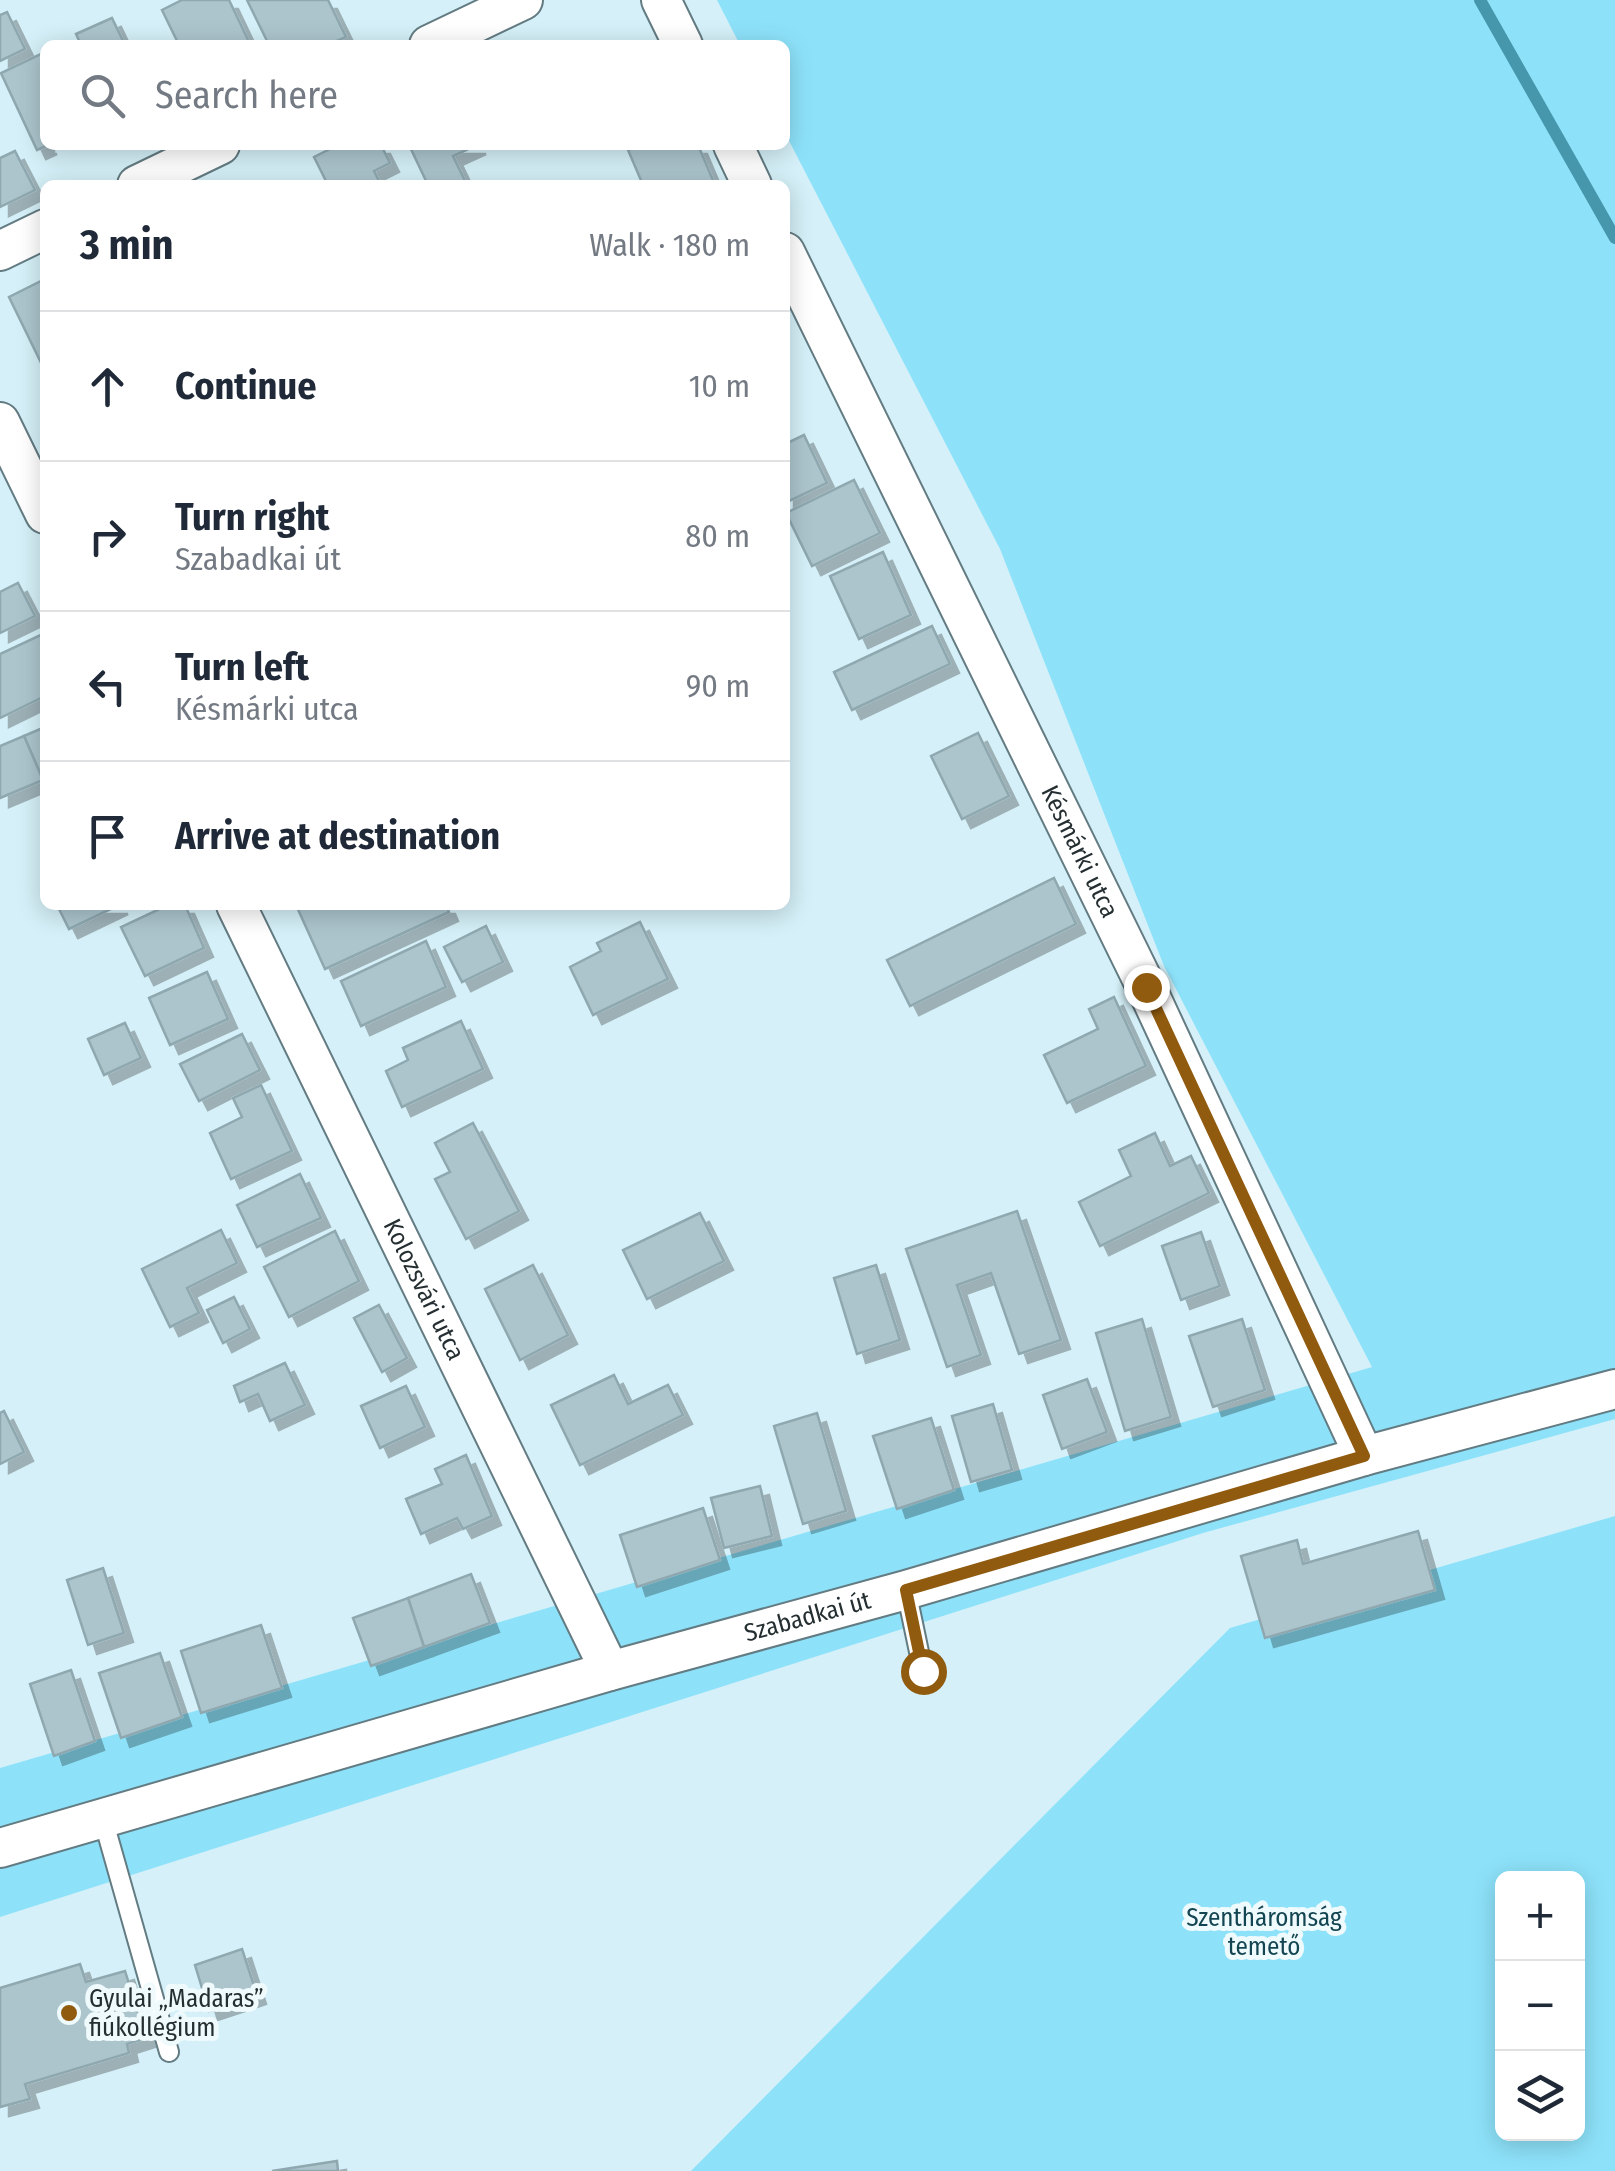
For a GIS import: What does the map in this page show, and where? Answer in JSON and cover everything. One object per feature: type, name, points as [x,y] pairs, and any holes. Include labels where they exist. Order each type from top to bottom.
[{"type":"street","points":[[439,40],[523,0]]},
{"type":"street","points":[[661,0],[681,40]]},
{"type":"street","points":[[147,180],[210,150]]},
{"type":"street","points":[[734,150],[750,180]]},
{"type":"street","points":[[0,250],[40,231]]},
{"type":"street","name":"Késmárki utca","points":[[790,262],[1146,987],[1364,1456]]},
{"type":"street","points":[[0,422],[40,504]]},
{"type":"street","name":"Kolozsvári utca","points":[[238,910],[610,1672]]},
{"type":"street","name":"Szabadkai út","points":[[0,1848],[1364,1456],[1615,1389]]},
{"type":"lane","points":[[906,1590],[923,1671]]},
{"type":"lane","points":[[103,1819],[169,2052]]},
{"type":"green space","points":[[717,0],[1615,0],[1615,1419],[1203,1533],[0,1917],[0,1768],[1372,1367],[1164,966],[1000,549],[790,143],[790,40],[737,40]]},
{"type":"green space","name":"Szentháromság temető","points":[[1615,1516],[1615,2171],[691,2171],[1230,1628]]},
{"type":"building","points":[[182,0],[229,0],[248,40],[177,40],[162,10]]},
{"type":"building","points":[[247,0],[328,0],[346,37],[339,40],[267,40]]},
{"type":"building","points":[[7,12],[25,49],[0,61],[0,15]]},
{"type":"building","points":[[112,18],[123,40],[79,40],[76,34]]},
{"type":"building","points":[[40,54],[40,149],[37,150],[1,73]]},
{"type":"building","points":[[328,150],[384,150],[390,163],[374,171],[378,180],[326,180],[314,157]]},
{"type":"building","points":[[411,150],[466,150],[453,156],[465,180],[426,180]]},
{"type":"building","points":[[628,150],[700,150],[713,180],[641,180]]},
{"type":"building","points":[[15,151],[35,190],[0,207],[0,158]]},
{"type":"building","points":[[40,282],[40,361],[9,297]]},
{"type":"building","points":[[804,435],[827,483],[790,501],[790,442]]},
{"type":"building","points":[[854,480],[880,533],[812,566],[790,521],[790,511]]},
{"type":"building","points":[[883,552],[911,615],[859,639],[830,576]]},
{"type":"building","points":[[18,583],[35,616],[0,633],[0,592]]},
{"type":"building","points":[[932,626],[950,664],[852,710],[834,672]]},
{"type":"building","points":[[40,635],[40,698],[0,718],[0,654]]},
{"type":"building","points":[[40,729],[40,773],[24,736]]},
{"type":"building","points":[[978,733],[1009,796],[962,819],[931,756]]},
{"type":"building","points":[[24,736],[40,781],[0,798],[0,746]]},
{"type":"building","points":[[1054,878],[1076,924],[910,1006],[887,960]]},
{"type":"building","points":[[60,910],[109,910],[69,929]]},
{"type":"building","points":[[157,910],[187,910],[204,948],[145,976],[121,927]]},
{"type":"building","points":[[298,910],[448,910],[449,912],[325,969]]},
{"type":"building","points":[[640,922],[668,979],[593,1015],[570,967],[601,951],[597,943]]},
{"type":"building","points":[[486,926],[503,962],[462,982],[444,947]]},
{"type":"building","points":[[426,941],[446,987],[361,1026],[341,981]]},
{"type":"building","points":[[207,972],[228,1019],[170,1045],[149,998]]},
{"type":"building","points":[[1114,997],[1146,1066],[1067,1103],[1044,1055],[1098,1029],[1089,1009]]},
{"type":"building","points":[[461,1021],[483,1069],[402,1107],[386,1071],[408,1060],[403,1048]]},
{"type":"building","points":[[125,1023],[141,1058],[104,1075],[88,1039]]},
{"type":"building","points":[[242,1034],[260,1070],[199,1101],[180,1064]]},
{"type":"building","points":[[261,1085],[292,1151],[231,1179],[210,1133],[242,1117],[233,1098]]},
{"type":"building","points":[[473,1123],[519,1211],[466,1239],[435,1179],[450,1172],[435,1143]]},
{"type":"building","points":[[1155,1133],[1170,1166],[1191,1156],[1209,1193],[1100,1246],[1079,1202],[1131,1176],[1119,1150]]},
{"type":"building","points":[[300,1174],[321,1218],[257,1247],[237,1205]]},
{"type":"building","points":[[1017,1211],[1061,1340],[1019,1354],[991,1273],[957,1285],[981,1355],[947,1367],[906,1249]]},
{"type":"building","points":[[700,1213],[724,1261],[647,1299],[623,1250]]},
{"type":"building","points":[[221,1230],[237,1263],[187,1288],[199,1313],[170,1327],[142,1269]]},
{"type":"building","points":[[335,1231],[359,1281],[289,1317],[264,1267]]},
{"type":"building","points":[[1201,1232],[1220,1286],[1181,1300],[1162,1246]]},
{"type":"building","points":[[533,1265],[568,1335],[520,1360],[485,1289]]},
{"type":"building","points":[[876,1265],[900,1340],[857,1354],[834,1278]]},
{"type":"building","points":[[234,1297],[250,1329],[223,1343],[207,1310]]},
{"type":"building","points":[[379,1305],[407,1358],[382,1372],[354,1318]]},
{"type":"building","points":[[1142,1319],[1171,1417],[1125,1431],[1096,1333]]},
{"type":"building","points":[[1242,1319],[1265,1390],[1213,1407],[1189,1336]]},
{"type":"building","points":[[285,1363],[305,1405],[270,1421],[258,1394],[240,1402],[234,1386]]},
{"type":"building","points":[[614,1375],[628,1404],[668,1385],[683,1415],[580,1465],[551,1405]]},
{"type":"building","points":[[1087,1379],[1107,1432],[1062,1449],[1043,1395]]},
{"type":"building","points":[[406,1386],[425,1427],[380,1448],[361,1406]]},
{"type":"building","points":[[993,1404],[1012,1470],[971,1482],[952,1416]]},
{"type":"building","points":[[4,1411],[24,1452],[0,1464],[0,1413]]},
{"type":"building","points":[[817,1413],[846,1511],[803,1524],[774,1426]]},
{"type":"building","points":[[931,1418],[954,1490],[897,1509],[873,1436]]},
{"type":"building","points":[[466,1455],[492,1516],[463,1529],[457,1518],[421,1534],[406,1499],[442,1484],[435,1469]]},
{"type":"building","points":[[760,1486],[772,1536],[724,1548],[711,1498]]},
{"type":"building","points":[[703,1508],[720,1560],[637,1587],[620,1535]]},
{"type":"building","points":[[1418,1531],[1435,1590],[1265,1638],[1241,1556],[1297,1540],[1303,1564]]},
{"type":"building","points":[[103,1568],[124,1633],[88,1645],[67,1580]]},
{"type":"building","points":[[471,1574],[490,1623],[424,1647],[408,1598]]},
{"type":"building","points":[[408,1598],[424,1647],[371,1666],[353,1618]]},
{"type":"building","points":[[261,1625],[282,1688],[201,1713],[181,1651]]},
{"type":"building","points":[[160,1653],[182,1717],[121,1738],[99,1673]]},
{"type":"building","points":[[71,1670],[95,1741],[54,1756],[30,1684]]},
{"type":"building","points":[[242,1949],[257,1995],[209,2011],[195,1965]]},
{"type":"building","name":"Gyulai „Madaras” fiúkollégium","points":[[80,1964],[86,1982],[125,1971],[146,2038],[127,2044],[129,2053],[25,2084],[30,2099],[0,2107],[0,1988]]},
{"type":"building","points":[[337,2161],[338,2171],[272,2171]]},
{"type":"waterway","points":[[1480,0],[1615,238]]},
{"type":"place","name":"Gyulai „Madaras” fiúkollégium","points":[[69,2013]]},
{"type":"route","points":[[923,1671],[906,1590],[1364,1456],[1146,987]]}]
